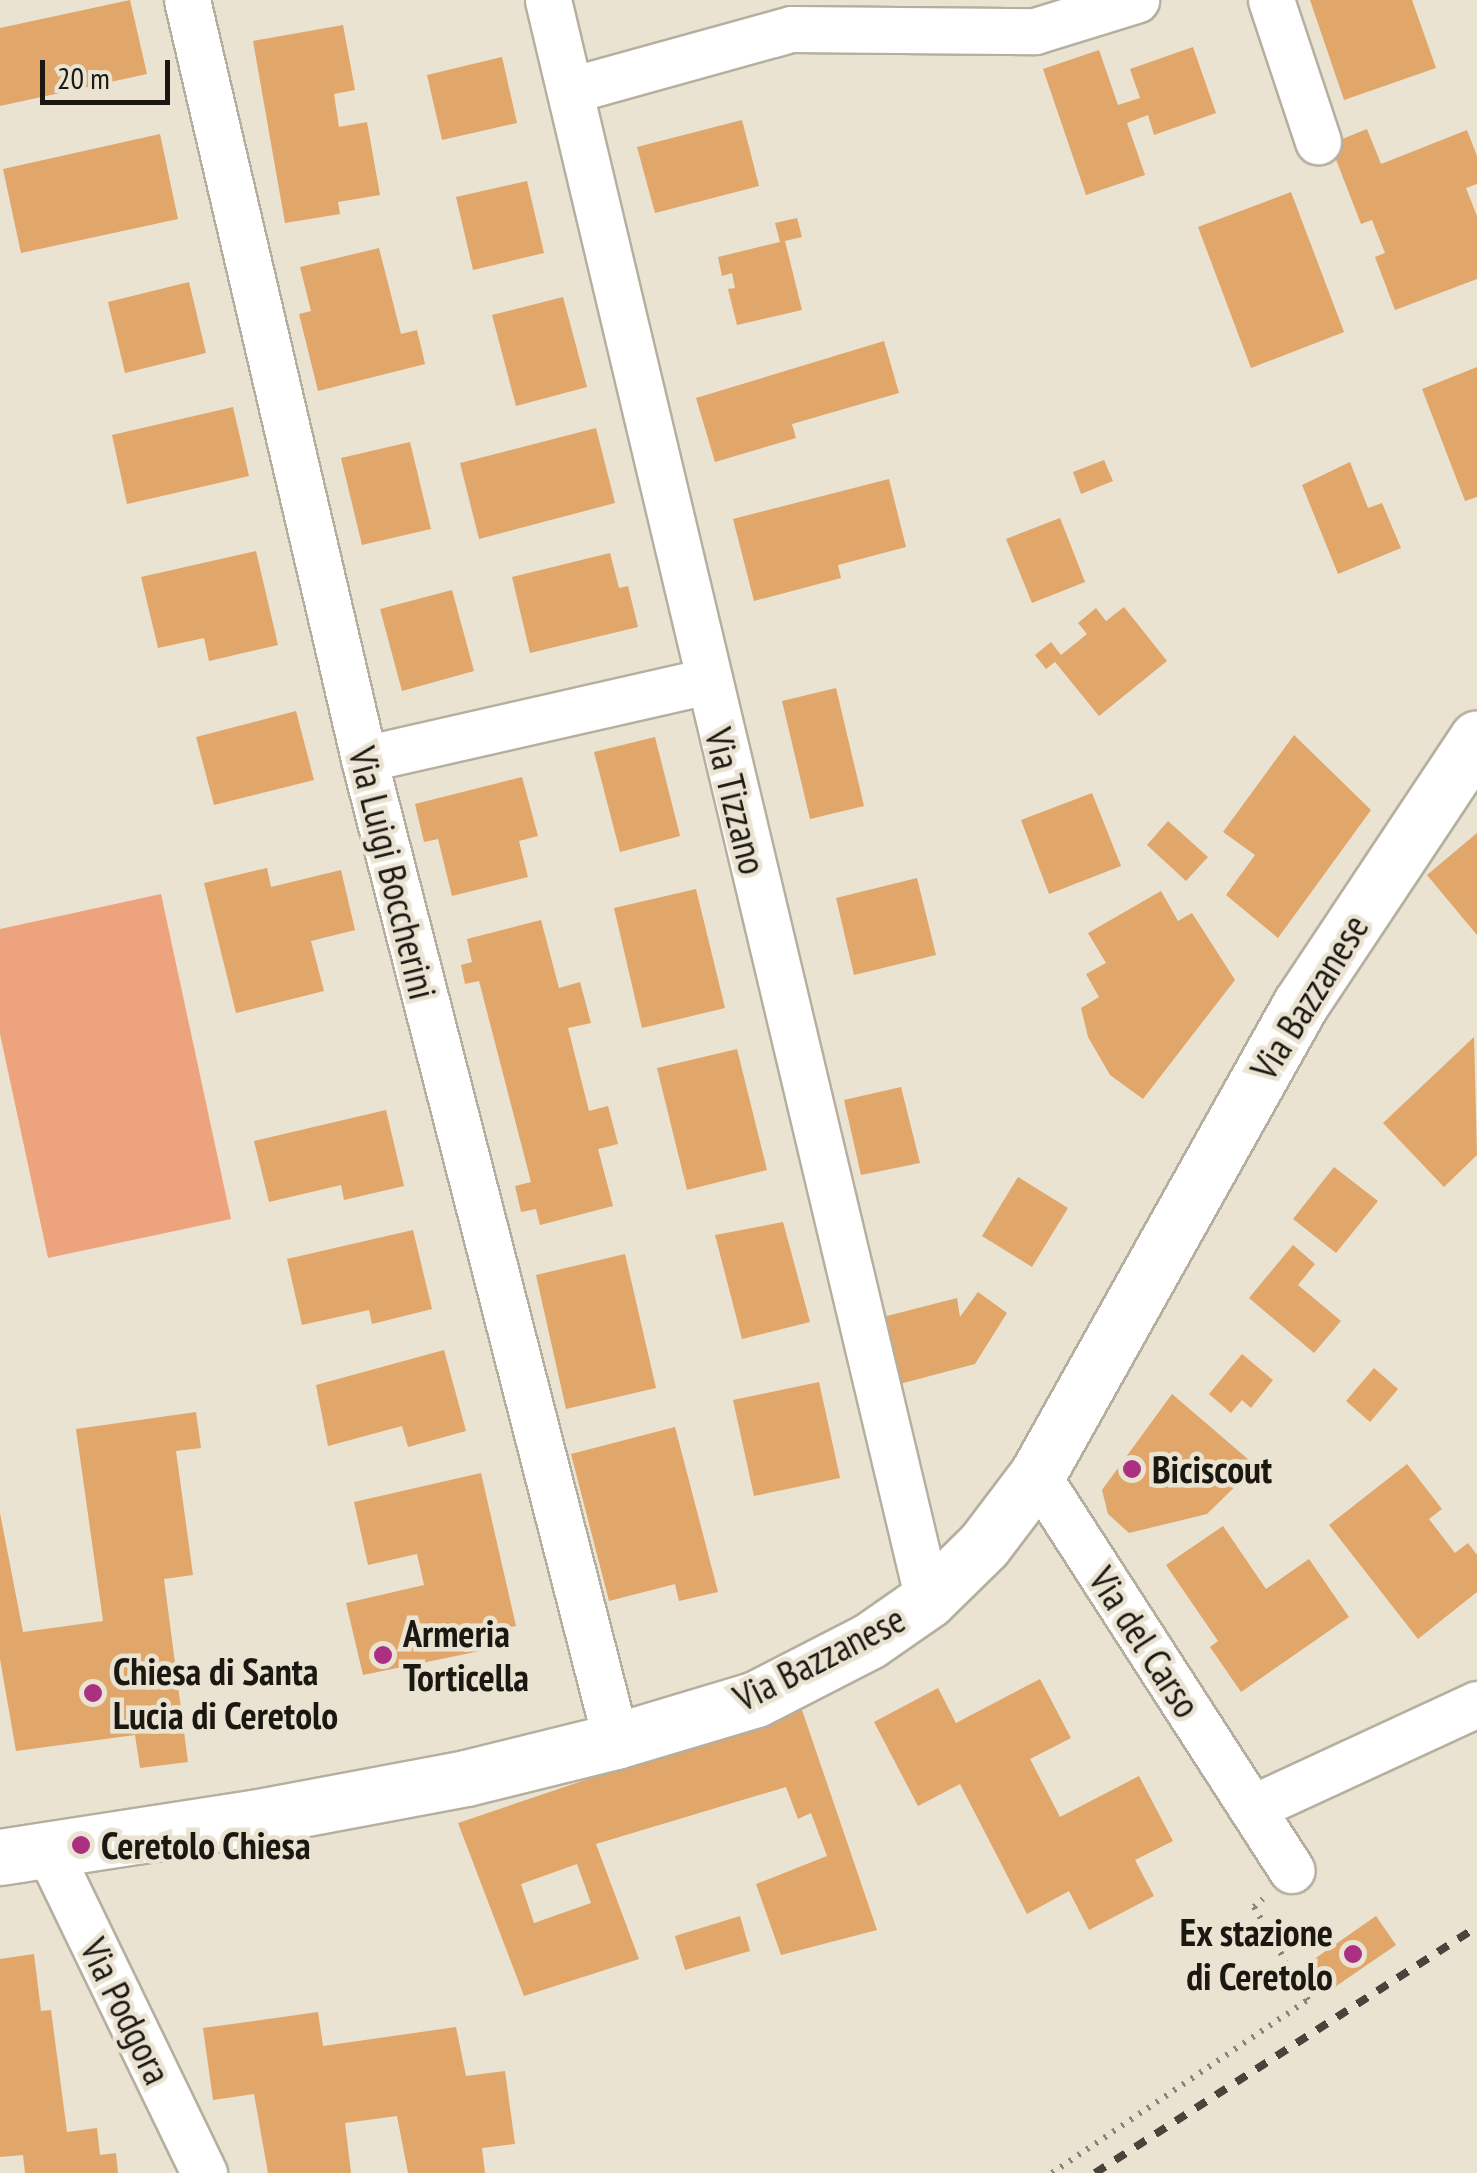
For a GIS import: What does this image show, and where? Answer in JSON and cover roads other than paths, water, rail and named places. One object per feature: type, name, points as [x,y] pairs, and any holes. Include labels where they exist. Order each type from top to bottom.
[{"type":"main road","name":"Via Bazzanese","points":[[24,1853],[447,1782],[616,1741],[756,1698],[870,1641],[928,1600],[984,1545],[1037,1475],[1300,1004],[1477,739]]},
{"type":"street","name":"Via Luigi Boccherini","points":[[187,0],[364,760],[616,1741]]},
{"type":"street","name":"Via Tizzano","points":[[548,0],[928,1600]]},
{"type":"street","points":[[572,90],[791,29],[931,14],[1035,31],[1136,0]]},
{"type":"street","points":[[1271,0],[1318,141]]},
{"type":"street","points":[[364,760],[707,681]]},
{"type":"street","name":"Via del Carso","points":[[1037,1475],[1292,1870]]},
{"type":"street","points":[[1252,1808],[1477,1704]]},
{"type":"street","name":"Via Podgora","points":[[24,1853],[204,2173]]},
{"type":"railway","points":[[1095,2173],[1477,1927]]},
{"type":"place","name":"Biciscout","points":[[1132,1469]]},
{"type":"place","name":"Armeria Torticella","points":[[383,1655]]},
{"type":"place","name":"Chiesa di Santa Lucia di Ceretolo","points":[[93,1693]]},
{"type":"place","name":"Ceretolo Chiesa","points":[[81,1845]]},
{"type":"place","name":"Ex stazione di Ceretolo","points":[[1353,1954]]}]
